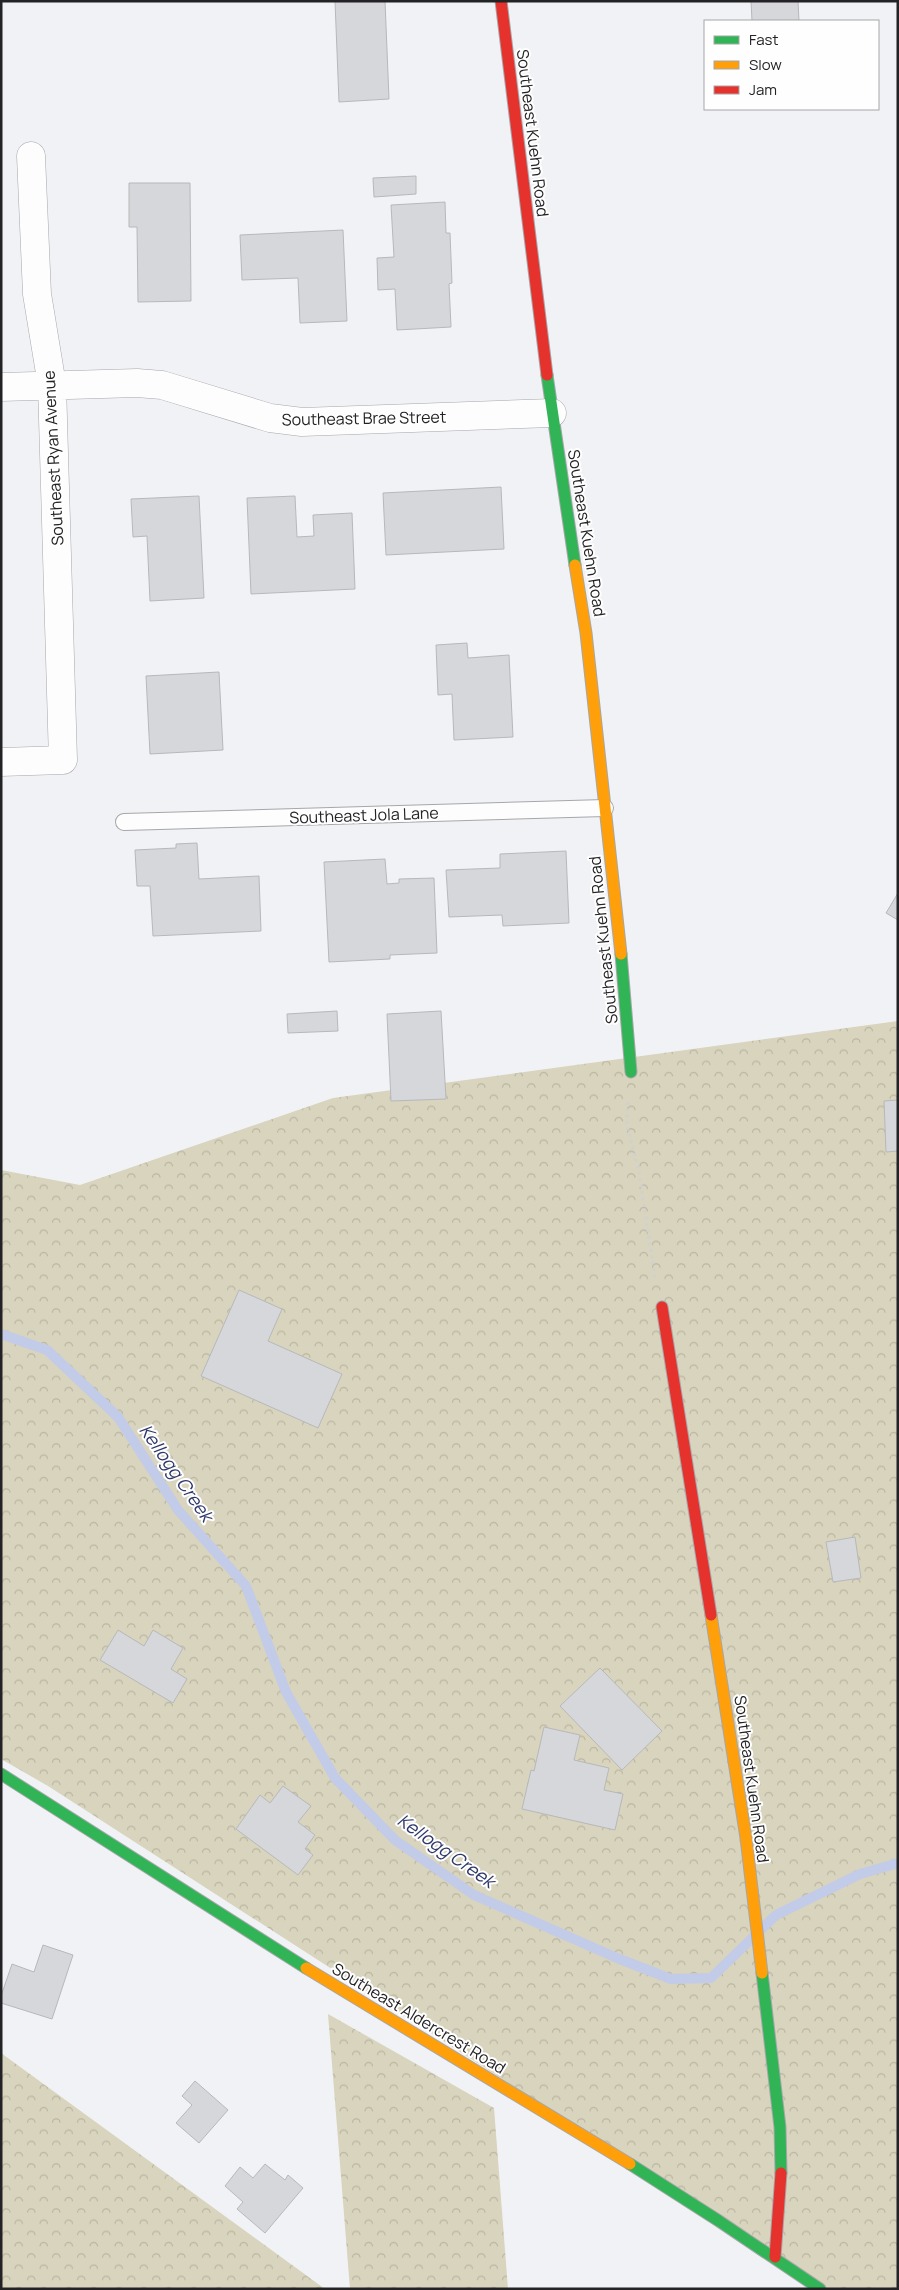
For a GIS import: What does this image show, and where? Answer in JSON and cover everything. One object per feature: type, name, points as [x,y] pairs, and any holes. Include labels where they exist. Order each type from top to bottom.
[{"type":"street","name":"Southeast Kuehn Road","points":[[501,1],[511,94],[552,413],[586,633],[627,1004],[631,1072]]},
{"type":"street","name":"Southeast Ryan Avenue","points":[[1,762],[63,760],[52,385],[37,294],[30,156]]},
{"type":"street","name":"Southeast Brae Street","points":[[1,387],[136,383],[162,385],[270,418],[302,422],[552,413]]},
{"type":"street","name":"Southeast Kuehn Road","points":[[662,1307],[746,1838],[780,2127],[783,2173],[775,2257]]},
{"type":"street","name":"Southeast Aldercrest Road","points":[[1,1774],[291,1960],[775,2257],[820,2289]]},
{"type":"lane","name":"Southeast Jola Lane","points":[[124,822],[605,808]]},
{"type":"path","points":[[631,1072],[627,1127],[639,1171],[654,1275],[662,1307]]},
{"type":"green space","points":[[898,1021],[898,2289],[828,2289],[48,1786],[1,1759],[1,1170],[80,1185],[333,1098]]},
{"type":"green space","points":[[328,2014],[494,2108],[508,2289],[350,2289]]},
{"type":"green space","points":[[1,2053],[325,2289],[1,2289]]},
{"type":"building","points":[[335,1],[385,1],[389,99],[339,102]]},
{"type":"building","points":[[751,1],[798,1],[799,20],[752,20]]},
{"type":"building","points":[[416,176],[416,194],[374,197],[373,178]]},
{"type":"building","points":[[129,183],[190,183],[191,301],[138,302],[137,227],[129,227]]},
{"type":"building","points":[[445,202],[446,233],[450,233],[452,283],[449,284],[451,327],[397,330],[395,289],[378,290],[377,258],[394,257],[391,205]]},
{"type":"building","points":[[343,230],[347,321],[300,323],[298,278],[242,280],[240,235]]},
{"type":"building","points":[[501,487],[504,549],[386,555],[383,493]]},
{"type":"building","points":[[199,496],[204,598],[150,601],[147,536],[133,537],[131,499]]},
{"type":"building","points":[[295,496],[297,537],[314,536],[313,515],[352,513],[355,589],[251,594],[247,498]]},
{"type":"building","points":[[467,643],[468,658],[509,655],[513,737],[454,740],[452,694],[438,695],[436,645]]},
{"type":"building","points":[[219,672],[223,750],[150,754],[146,676]]},
{"type":"building","points":[[197,843],[199,879],[259,876],[261,931],[153,936],[150,886],[137,886],[135,850],[176,848],[176,844]]},
{"type":"building","points":[[566,851],[569,923],[503,926],[502,915],[449,917],[446,870],[500,868],[500,854]]},
{"type":"building","points":[[385,859],[387,884],[399,883],[399,879],[434,878],[437,953],[390,955],[390,959],[329,962],[324,862]]},
{"type":"building","points":[[898,893],[898,920],[886,913]]},
{"type":"building","points":[[337,1011],[338,1031],[288,1033],[287,1014]]},
{"type":"building","points":[[441,1011],[446,1099],[391,1101],[387,1014]]},
{"type":"building","points":[[898,1100],[898,1151],[886,1152],[884,1101]]},
{"type":"building","points":[[239,1290],[282,1309],[268,1341],[342,1374],[318,1428],[201,1376]]},
{"type":"building","points":[[855,1537],[861,1578],[833,1582],[826,1542]]},
{"type":"building","points":[[118,1630],[144,1646],[153,1630],[183,1648],[171,1669],[187,1679],[173,1703],[100,1660]]},
{"type":"building","points":[[600,1668],[662,1731],[622,1770],[560,1706]]},
{"type":"building","points":[[544,1727],[580,1735],[574,1760],[609,1768],[604,1790],[623,1794],[615,1830],[522,1809],[531,1770],[534,1771]]},
{"type":"building","points":[[283,1786],[311,1806],[298,1822],[315,1835],[305,1849],[313,1855],[298,1875],[236,1829],[260,1795],[270,1803]]},
{"type":"building","points":[[43,1945],[73,1955],[52,2019],[1,2003],[1,1996],[12,1964],[34,1972]]},
{"type":"building","points":[[195,2081],[228,2110],[199,2143],[176,2123],[192,2105],[182,2096]]},
{"type":"building","points":[[265,2164],[285,2180],[288,2175],[303,2188],[265,2233],[237,2209],[243,2202],[225,2186],[240,2167],[253,2178]]},
{"type":"waterway","name":"Kellogg Creek","points":[[1,1334],[47,1350],[118,1417],[178,1510],[246,1586],[286,1692],[335,1778],[395,1840],[474,1895],[617,1958],[671,1979],[711,1978],[776,1915],[860,1874],[898,1863]]},
{"type":"traffic: fast","points":[[547,375],[575,565]]},
{"type":"traffic: fast","points":[[621,954],[631,1072]]},
{"type":"traffic: fast","points":[[1,1774],[306,1968]]},
{"type":"traffic: fast","points":[[762,1973],[780,2127],[781,2173]]},
{"type":"traffic: fast","points":[[630,2164],[820,2289]]},
{"type":"traffic: slow","points":[[575,565],[586,633],[621,954]]},
{"type":"traffic: slow","points":[[711,1615],[746,1838],[762,1973]]},
{"type":"traffic: slow","points":[[306,1968],[630,2164]]},
{"type":"traffic: jam","points":[[501,1],[547,375]]},
{"type":"traffic: jam","points":[[662,1307],[711,1615]]},
{"type":"traffic: jam","points":[[775,2257],[781,2173]]}]
